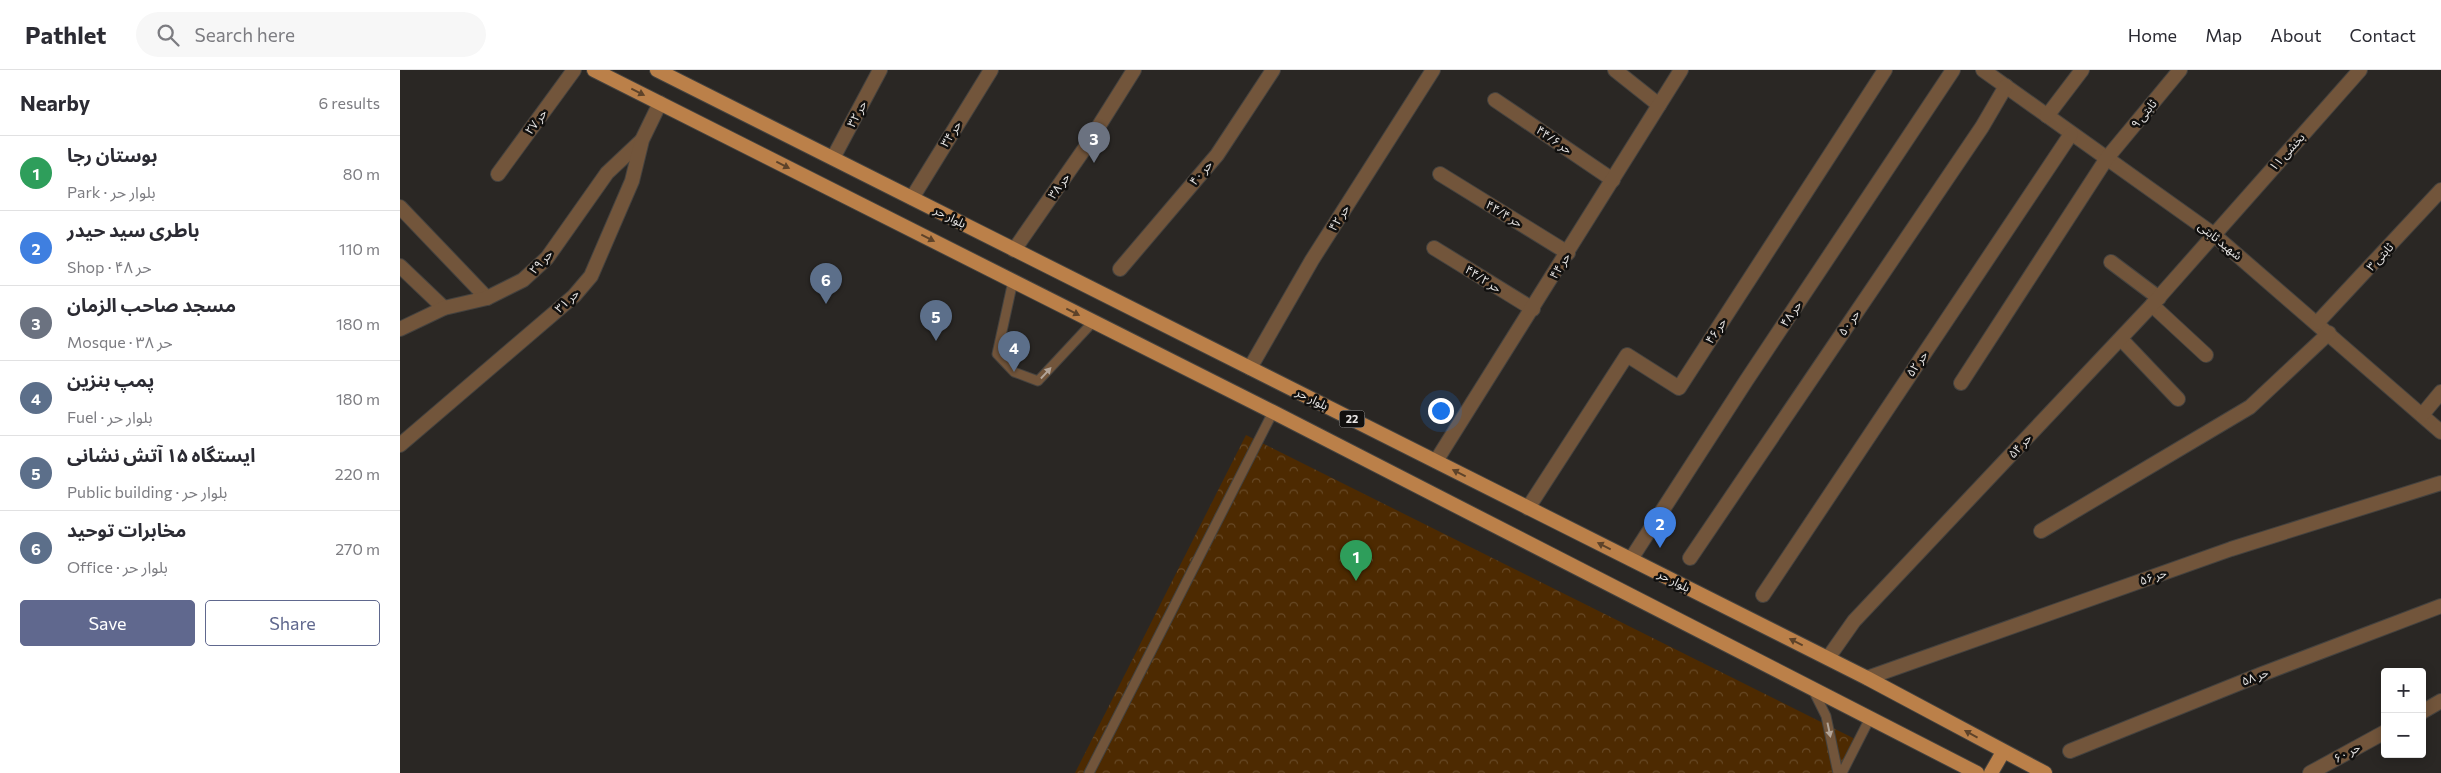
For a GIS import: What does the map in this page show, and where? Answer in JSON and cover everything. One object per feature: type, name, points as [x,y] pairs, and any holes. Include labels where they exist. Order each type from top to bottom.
[{"type":"main road","name":"22","points":[[594,70],[1273,412],[1977,773]]},
{"type":"main road","name":"بلوار حر","points":[[664,72],[1014,250],[1828,658],[2045,773]]},
{"type":"main road","points":[[1991,773],[2003,752]]},
{"type":"street","name":"حر ۲۷","points":[[498,174],[574,70]]},
{"type":"street","name":"حر ۳۲","points":[[833,158],[880,70]]},
{"type":"street","name":"حر ۳۴","points":[[912,198],[991,70]]},
{"type":"street","name":"حر ۳۸","points":[[1014,250],[1085,148],[1134,70]]},
{"type":"street","name":"حر ۴۰","points":[[1120,269],[1217,155],[1273,70]]},
{"type":"street","name":"حر ۴۲","points":[[1250,368],[1312,260],[1433,70]]},
{"type":"street","points":[[1615,70],[1659,105]]},
{"type":"street","name":"حر ۴۴","points":[[1436,461],[1681,70]]},
{"type":"street","name":"حر ۴۶","points":[[1528,508],[1627,355],[1679,388],[1885,70]]},
{"type":"street","name":"حر ۴۸","points":[[1631,559],[1746,381],[1953,70]]},
{"type":"street","name":"شهید ثابتی","points":[[1983,70],[2213,234],[2441,432]]},
{"type":"street","points":[[2047,116],[2082,70]]},
{"type":"street","name":"ثابتی ۹","points":[[1961,383],[2107,158],[2180,70]]},
{"type":"street","name":"بخشی ۱۱","points":[[2213,234],[2354,72]]},
{"type":"street","name":"حر ۵۰","points":[[1690,558],[1982,127],[2006,86]]},
{"type":"street","name":"حر ۴۴/۶","points":[[1495,100],[1613,180]]},
{"type":"street","name":"حر ۳۱","points":[[400,445],[574,296],[591,276],[632,181],[642,140],[660,103]]},
{"type":"street","name":"حر ۵۲","points":[[1763,595],[2071,134]]},
{"type":"street","name":"حر ۲۹","points":[[400,329],[444,308],[487,298],[523,280],[547,258],[607,174],[642,140]]},
{"type":"street","name":"حر ۴۴/۴","points":[[1440,174],[1568,253]]},
{"type":"street","name":"ثابتی ۳","points":[[2317,323],[2441,190]]},
{"type":"street","points":[[400,207],[487,298]]},
{"type":"street","name":"حر ۵۴","points":[[1828,658],[1854,620],[2156,302],[2213,234]]},
{"type":"street","name":"حر ۴۴/۲","points":[[1434,248],[1532,309]]},
{"type":"street","points":[[2111,262],[2156,302],[2206,355]]},
{"type":"street","points":[[400,266],[444,308]]},
{"type":"street","points":[[2041,531],[2250,408],[2329,333]]},
{"type":"street","points":[[2121,339],[2178,400]]},
{"type":"street","points":[[2422,415],[2441,392]]},
{"type":"street","name":"حر ۵۶","points":[[1867,678],[2231,549],[2441,483]]},
{"type":"street","name":"حر ۵۸","points":[[2070,751],[2262,674],[2441,606]]},
{"type":"street","points":[[2426,710],[2441,701]]},
{"type":"street","name":"حر ۶۰","points":[[2310,773],[2381,734]]},
{"type":"lane","points":[[1013,281],[997,354],[1014,372],[1038,381],[1093,322]]},
{"type":"lane","points":[[1089,773],[1273,412]]},
{"type":"lane","points":[[1813,690],[1826,716],[1838,773]]},
{"type":"lane","points":[[1842,773],[1870,718]]},
{"type":"green space","points":[[1246,435],[1857,740],[1840,773],[1075,773]]},
{"type":"place","name":"مسجد صاحب الزمان","points":[[1094,163]]},
{"type":"place","name":"مخابرات توحید","points":[[826,304]]},
{"type":"place","name":"ایستگاه ۱۵ آتش نشانی","points":[[936,341]]},
{"type":"place","name":"پمپ بنزین","points":[[1014,372]]},
{"type":"place","name":"باطری سید حیدر","points":[[1660,548]]},
{"type":"place","name":"بوستان رجا","points":[[1356,581]]}]
